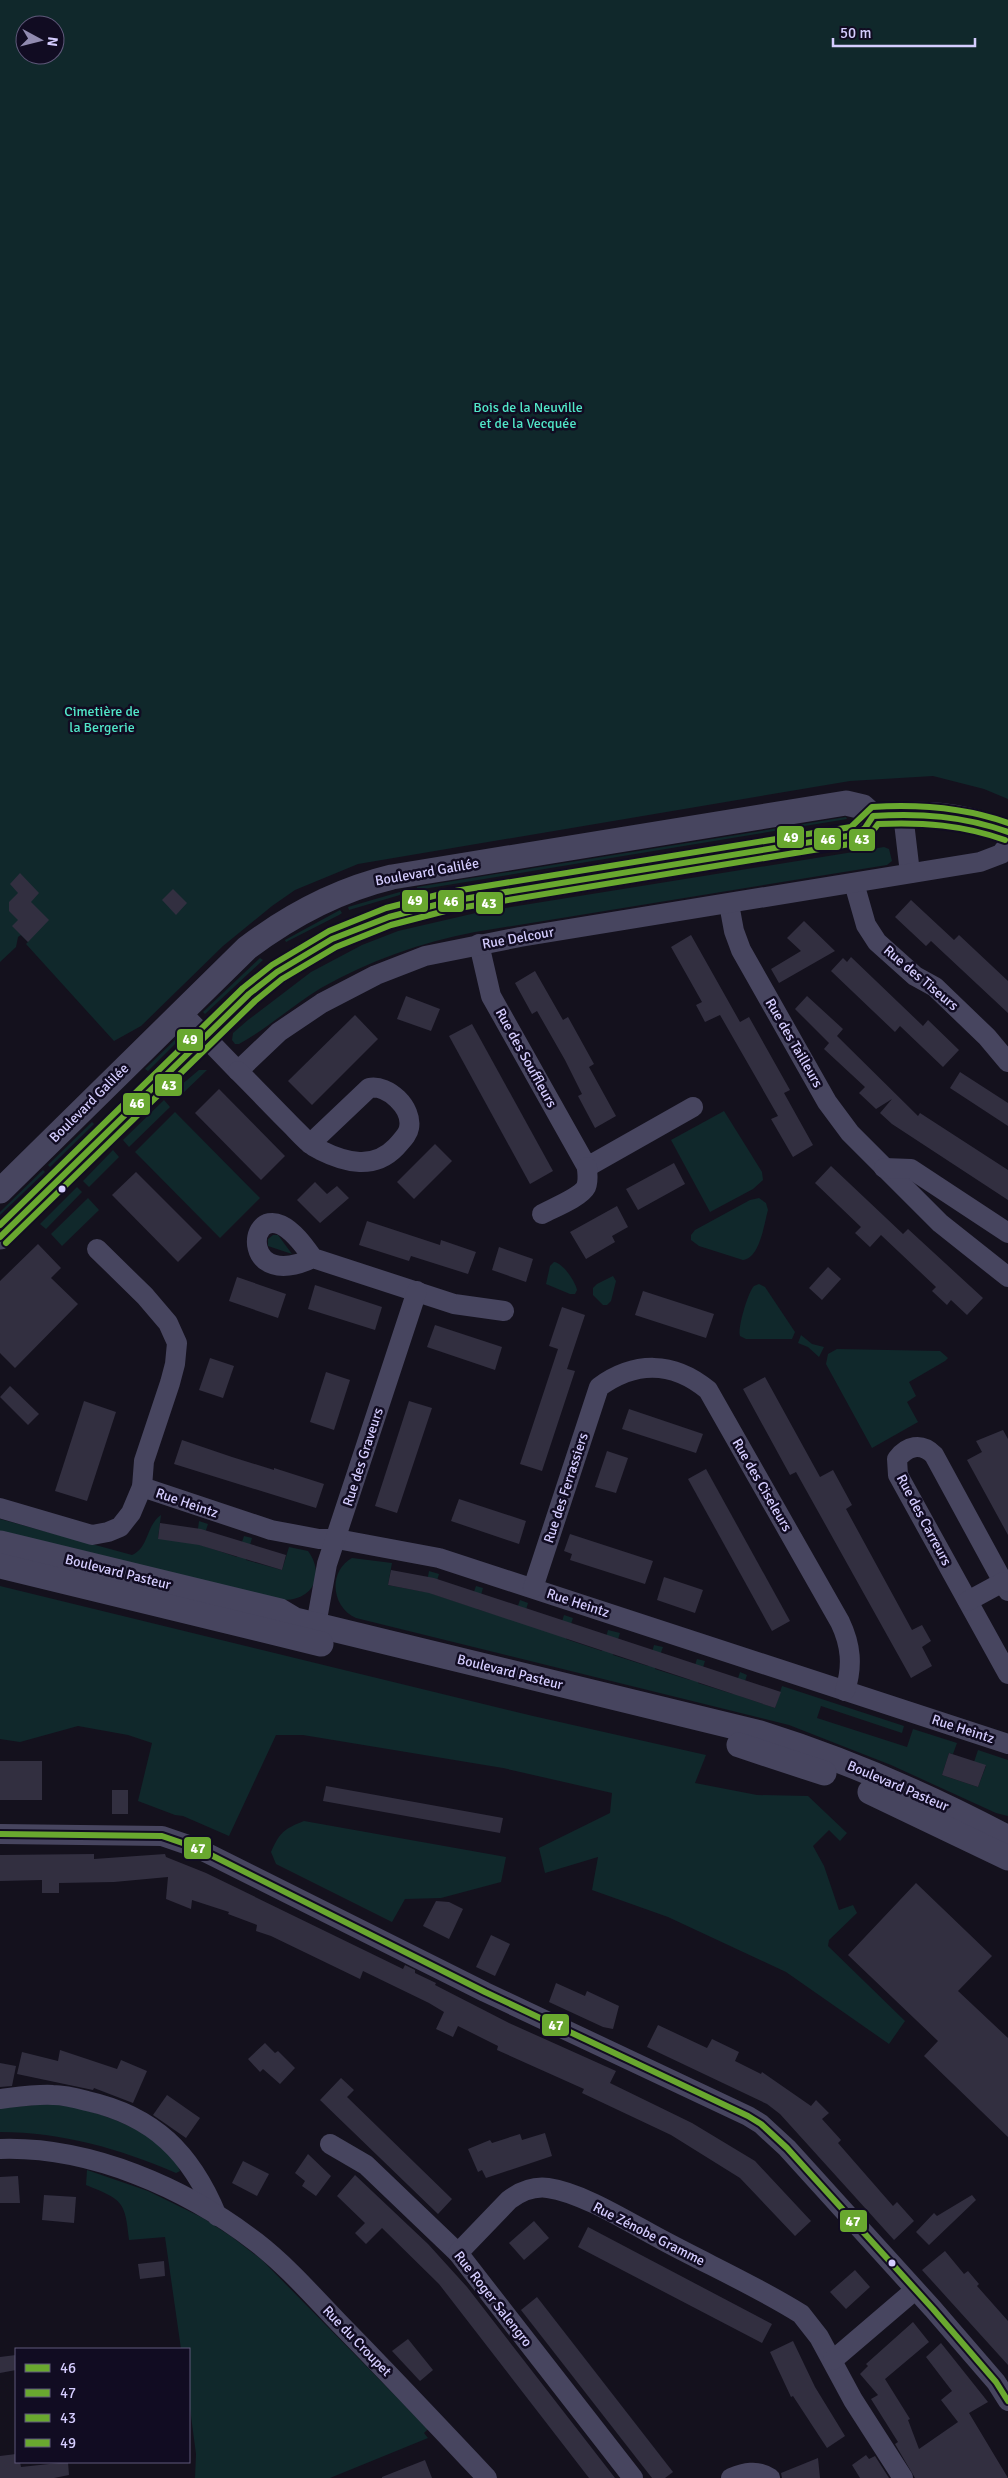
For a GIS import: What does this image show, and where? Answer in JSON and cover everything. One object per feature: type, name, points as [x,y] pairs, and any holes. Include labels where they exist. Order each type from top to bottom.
[{"type":"street","name":"Boulevard Galilée","points":[[0,1191],[247,948],[284,921],[340,893],[392,876],[846,803],[863,807],[873,816]]},
{"type":"street","points":[[0,1237],[249,994],[288,964],[322,943],[375,920],[428,904],[854,834],[865,828],[873,816],[940,813],[958,816],[1008,832]]},
{"type":"street","points":[[903,814],[910,874]]},
{"type":"street","name":"Rue Delcour","points":[[238,1071],[279,1032],[322,1002],[354,985],[425,956],[479,944],[854,884],[991,860],[1001,854],[1008,845]]},
{"type":"street","name":"Rue des Tiseurs","points":[[854,884],[866,925],[877,942],[915,976],[935,987],[987,1037],[1008,1062]]},
{"type":"street","name":"Rue des Tailleurs","points":[[729,904],[734,931],[741,950],[823,1094],[850,1133],[940,1223],[1008,1276]]},
{"type":"street","name":"Rue des Souffleurs","points":[[479,944],[491,996],[586,1167]]},
{"type":"street","points":[[181,1012],[310,1144],[320,1150],[354,1161],[368,1163],[381,1160],[404,1138],[409,1129],[409,1118],[395,1098],[386,1090],[377,1086],[369,1088],[310,1144]]},
{"type":"street","points":[[542,1214],[581,1193],[586,1187],[588,1179],[586,1167],[693,1107]]},
{"type":"street","points":[[884,1168],[911,1170],[1008,1232]]},
{"type":"street","points":[[0,1508],[92,1535],[108,1532],[120,1527],[131,1513],[142,1487],[141,1475],[144,1460],[172,1377],[177,1342],[168,1323],[145,1296],[97,1248]]},
{"type":"street","points":[[313,1258],[454,1304],[504,1311]]},
{"type":"street","name":"Rue des Graveurs","points":[[316,1625],[327,1564],[337,1539],[417,1292]]},
{"type":"street","name":"Rue des Ciseleurs","points":[[598,1387],[623,1372],[640,1368],[658,1368],[678,1372],[695,1379],[708,1390],[845,1632],[851,1657],[850,1674],[845,1691]]},
{"type":"street","name":"Rue des Ferrassiers","points":[[533,1588],[598,1387]]},
{"type":"street","name":"Rue des Carreurs","points":[[1006,1586],[934,1455],[928,1449],[919,1446],[906,1449],[897,1460],[898,1475],[1008,1674]]},
{"type":"street","name":"Rue Heintz","points":[[142,1487],[271,1530],[312,1538],[337,1539],[439,1558],[1008,1744]]},
{"type":"street","name":"Boulevard Pasteur","points":[[0,1543],[280,1611],[295,1620],[769,1736],[811,1750],[923,1796],[1007,1851]]},
{"type":"street","name":"Boulevard Pasteur","points":[[0,1566],[752,1749],[854,1785],[1007,1851]]},
{"type":"street","points":[[968,1601],[1006,1586]]},
{"type":"street","points":[[0,1834],[162,1836],[177,1840],[246,1872],[485,1992],[724,2103],[761,2124],[777,2138],[996,2382],[1008,2401]]},
{"type":"street","points":[[0,2099],[61,2095],[120,2109],[159,2133],[176,2148],[208,2195],[217,2216]]},
{"type":"street","name":"Rue Roger Salengro","points":[[330,2144],[366,2165],[458,2253],[633,2478]]},
{"type":"street","name":"Rue du Croupet","points":[[0,2148],[62,2155],[113,2167],[184,2197],[217,2216],[256,2243],[294,2277],[487,2478]]},
{"type":"street","name":"Rue Zénobe Gramme","points":[[458,2253],[497,2211],[517,2194],[536,2187],[562,2191],[628,2222],[790,2307],[809,2323],[833,2360],[853,2400],[903,2478]]},
{"type":"street","points":[[833,2360],[915,2290]]},
{"type":"street","points":[[730,2478],[753,2472],[770,2478]]},
{"type":"green space","name":"Bois de la Neuville et de la Vecquée","points":[[0,0],[1008,0],[1008,799],[984,789],[933,776],[850,781],[358,864],[295,890],[272,906],[223,946],[141,1026],[114,1041],[26,944],[28,942],[21,935],[18,937],[16,947],[0,962]]},
{"type":"green space","points":[[846,817],[847,819],[417,890],[417,887]]},
{"type":"green space","points":[[884,847],[889,849],[892,861],[887,865],[475,932],[435,941],[377,961],[339,978],[321,988],[239,1044],[235,1044],[232,1040],[233,1033],[248,1020],[311,972],[362,945],[398,931],[480,912]]},
{"type":"green space","points":[[410,889],[410,892],[349,910],[348,907]]},
{"type":"green space","points":[[340,910],[342,913],[339,915],[286,942],[285,940]]},
{"type":"green space","points":[[260,958],[263,960],[205,1014],[203,1012]]},
{"type":"green space","points":[[181,1034],[183,1036],[148,1071],[145,1069]]},
{"type":"green space","points":[[199,1070],[207,1070],[180,1096],[174,1091]]},
{"type":"green space","points":[[164,1100],[170,1107],[129,1147],[123,1140]]},
{"type":"green space","points":[[724,1111],[762,1172],[763,1180],[753,1189],[710,1212],[671,1140]]},
{"type":"green space","points":[[175,1112],[260,1198],[220,1238],[135,1152]]},
{"type":"green space","points":[[92,1122],[94,1124],[50,1167],[48,1165]]},
{"type":"green space","points":[[113,1150],[119,1157],[89,1187],[83,1181]]},
{"type":"green space","points":[[43,1170],[45,1172],[0,1215],[0,1212]]},
{"type":"green space","points":[[77,1187],[82,1192],[46,1229],[40,1224]]},
{"type":"green space","points":[[88,1198],[99,1210],[62,1246],[51,1234]]},
{"type":"green space","points":[[759,1198],[766,1203],[768,1210],[760,1240],[754,1253],[749,1258],[743,1260],[699,1246],[691,1240],[691,1235],[695,1230],[750,1200]]},
{"type":"green space","points":[[273,1235],[278,1235],[292,1254],[268,1246],[268,1239]]},
{"type":"green space","points":[[554,1262],[565,1269],[571,1277],[577,1290],[575,1294],[570,1294],[546,1284],[550,1266]]},
{"type":"green space","points":[[613,1276],[616,1281],[611,1301],[607,1305],[603,1305],[593,1295],[593,1288]]},
{"type":"green space","points":[[759,1284],[765,1287],[795,1332],[792,1339],[746,1339],[740,1336],[740,1326],[746,1303],[754,1286]]},
{"type":"green space","points":[[801,1335],[812,1344],[824,1347],[819,1357],[808,1347],[798,1343]]},
{"type":"green space","points":[[837,1349],[940,1351],[948,1358],[909,1382],[916,1396],[907,1402],[918,1422],[872,1448],[826,1364],[828,1354]]},
{"type":"green space","points":[[161,1515],[158,1538],[196,1544],[199,1521],[208,1524],[201,1545],[237,1557],[244,1536],[252,1538],[246,1560],[282,1570],[289,1547],[308,1551],[316,1568],[314,1584],[303,1596],[284,1600],[0,1531],[0,1519],[132,1555],[142,1547],[153,1524]]},
{"type":"green space","points":[[352,1558],[392,1563],[388,1585],[425,1592],[429,1571],[439,1574],[433,1594],[469,1606],[476,1586],[483,1588],[477,1609],[513,1620],[520,1600],[528,1603],[522,1623],[558,1635],[564,1615],[573,1618],[566,1639],[602,1651],[608,1630],[620,1633],[613,1655],[648,1666],[654,1645],[663,1647],[655,1669],[690,1680],[697,1659],[705,1661],[698,1683],[733,1694],[740,1672],[747,1675],[740,1696],[775,1708],[782,1686],[904,1726],[902,1733],[821,1706],[817,1718],[907,1747],[913,1729],[957,1743],[953,1754],[949,1753],[942,1775],[978,1787],[986,1766],[974,1762],[978,1750],[1008,1760],[1008,1816],[996,1813],[891,1765],[789,1725],[356,1618],[341,1606],[337,1598],[336,1589],[339,1571]]},
{"type":"green space","points":[[0,1586],[533,1716],[706,1755],[695,1783],[757,1795],[808,1796],[847,1833],[840,1841],[829,1830],[813,1846],[824,1866],[839,1910],[853,1905],[857,1913],[829,1940],[828,1946],[905,2021],[889,2044],[786,1972],[668,1917],[592,1890],[598,1857],[545,1873],[539,1848],[610,1813],[612,1793],[503,1768],[303,1735],[276,1735],[229,1836],[183,1816],[175,1815],[138,1801],[152,1743],[128,1735],[78,1726],[20,1742],[0,1739]]},
{"type":"green space","points":[[304,1821],[506,1857],[501,1882],[441,1898],[405,1899],[392,1922],[276,1864],[271,1852],[277,1840],[287,1829]]},
{"type":"green space","points":[[47,2104],[82,2109],[123,2123],[159,2144],[172,2157],[180,2171],[176,2173],[112,2149],[68,2139],[46,2135],[0,2132],[0,2108]]},
{"type":"green space","points":[[87,2170],[148,2191],[203,2218],[232,2237],[262,2260],[428,2429],[424,2433],[428,2438],[330,2478],[195,2478],[196,2454],[190,2409],[190,2348],[181,2348],[165,2237],[129,2240],[126,2217],[120,2204],[108,2194],[86,2185]]},
{"type":"building","points":[[20,873],[39,893],[31,902],[49,920],[28,942],[12,926],[18,920],[9,911],[9,902],[18,893],[10,884]]},
{"type":"building","points":[[173,889],[187,903],[176,915],[162,900]]},
{"type":"building","points":[[911,900],[954,940],[959,935],[1008,981],[1008,1013],[931,941],[926,946],[895,917]]},
{"type":"building","points":[[804,921],[835,951],[779,983],[771,969],[801,951],[787,938]]},
{"type":"building","points":[[691,935],[740,1022],[749,1017],[790,1090],[784,1093],[813,1145],[793,1157],[771,1119],[778,1116],[720,1015],[705,1022],[696,1005],[702,1002],[671,947]]},
{"type":"building","points":[[851,957],[923,1026],[928,1020],[959,1050],[943,1067],[900,1026],[895,1032],[831,971],[843,958],[847,962]]},
{"type":"building","points":[[535,971],[563,1020],[568,1017],[594,1064],[589,1067],[616,1116],[595,1128],[578,1096],[582,1094],[565,1060],[537,1011],[532,1014],[515,983]]},
{"type":"building","points":[[406,996],[440,1009],[431,1031],[397,1019]]},
{"type":"building","points":[[807,996],[843,1029],[837,1036],[918,1116],[920,1113],[1008,1170],[1008,1200],[892,1124],[880,1113],[892,1099],[876,1109],[859,1093],[865,1087],[824,1049],[829,1043],[795,1009]]},
{"type":"building","points":[[355,1015],[378,1039],[312,1105],[288,1081]]},
{"type":"building","points":[[472,1024],[553,1171],[530,1184],[449,1036]]},
{"type":"building","points":[[960,1072],[1008,1103],[1008,1126],[950,1088]]},
{"type":"building","points":[[219,1089],[285,1156],[261,1180],[195,1113]]},
{"type":"building","points":[[435,1144],[452,1161],[414,1199],[397,1182]]},
{"type":"building","points":[[674,1163],[685,1184],[638,1210],[626,1189]]},
{"type":"building","points":[[831,1166],[903,1234],[908,1229],[983,1298],[967,1315],[951,1300],[947,1305],[932,1291],[936,1287],[881,1235],[870,1247],[855,1233],[861,1227],[815,1183]]},
{"type":"building","points":[[136,1172],[202,1238],[178,1262],[112,1195]]},
{"type":"building","points":[[315,1182],[327,1194],[337,1186],[349,1198],[320,1223],[297,1200]]},
{"type":"building","points":[[617,1206],[628,1227],[612,1236],[615,1242],[586,1259],[570,1232]]},
{"type":"building","points":[[367,1221],[440,1245],[441,1240],[476,1252],[468,1274],[411,1256],[409,1261],[359,1245]]},
{"type":"building","points":[[38,1244],[61,1268],[51,1278],[78,1304],[15,1368],[0,1353],[0,1281]]},
{"type":"building","points":[[499,1247],[533,1259],[526,1282],[492,1270]]},
{"type":"building","points":[[828,1267],[841,1279],[822,1300],[809,1288]]},
{"type":"building","points":[[237,1277],[286,1294],[278,1318],[229,1301]]},
{"type":"building","points":[[315,1285],[382,1307],[375,1330],[308,1309]]},
{"type":"building","points":[[643,1291],[714,1314],[706,1338],[635,1315]]},
{"type":"building","points":[[562,1307],[585,1315],[567,1369],[575,1371],[542,1471],[520,1464],[558,1349],[549,1346]]},
{"type":"building","points":[[435,1325],[502,1347],[495,1370],[427,1347]]},
{"type":"building","points":[[210,1358],[234,1366],[223,1398],[199,1390]]},
{"type":"building","points":[[326,1372],[350,1380],[334,1430],[310,1422]]},
{"type":"building","points":[[765,1377],[820,1477],[833,1470],[852,1505],[846,1509],[912,1630],[922,1625],[931,1641],[922,1647],[932,1666],[911,1678],[796,1472],[790,1475],[743,1389]]},
{"type":"building","points":[[10,1386],[39,1414],[28,1425],[0,1397]]},
{"type":"building","points":[[84,1401],[116,1412],[87,1501],[55,1491]]},
{"type":"building","points":[[409,1401],[432,1408],[397,1513],[375,1506]]},
{"type":"building","points":[[629,1409],[703,1434],[696,1453],[622,1429]]},
{"type":"building","points":[[1003,1430],[1008,1439],[1008,1535],[967,1460],[982,1452],[976,1441]]},
{"type":"building","points":[[182,1440],[324,1484],[316,1508],[174,1464]]},
{"type":"building","points":[[607,1451],[628,1458],[616,1493],[595,1487]]},
{"type":"building","points":[[706,1469],[790,1621],[772,1631],[688,1479]]},
{"type":"building","points":[[459,1499],[526,1521],[519,1544],[451,1521]]},
{"type":"building","points":[[160,1523],[201,1529],[286,1555],[282,1570],[199,1545],[158,1539]]},
{"type":"building","points":[[570,1534],[653,1561],[645,1584],[570,1560],[572,1554],[564,1551]]},
{"type":"building","points":[[391,1570],[434,1578],[781,1692],[775,1708],[429,1593],[388,1585]]},
{"type":"building","points":[[664,1577],[703,1590],[695,1613],[657,1600]]},
{"type":"building","points":[[949,1753],[986,1765],[978,1787],[942,1775]]},
{"type":"building","points":[[0,1761],[42,1761],[42,1800],[0,1800]]},
{"type":"building","points":[[326,1786],[503,1818],[500,1833],[323,1801]]},
{"type":"building","points":[[112,1790],[128,1790],[128,1814],[112,1814]]},
{"type":"building","points":[[94,1854],[94,1859],[165,1854],[166,1857],[206,1873],[403,1969],[405,1965],[415,1970],[415,1973],[436,1983],[435,1985],[509,2023],[616,2071],[610,2083],[692,2123],[755,2161],[811,2221],[795,2236],[740,2178],[671,2135],[582,2093],[584,2089],[497,2050],[498,2046],[458,2026],[453,2037],[436,2029],[444,2012],[363,1971],[360,1979],[271,1936],[256,1931],[257,1925],[228,1914],[229,1912],[192,1900],[191,1909],[166,1899],[168,1877],[114,1882],[59,1883],[59,1893],[42,1893],[42,1880],[0,1881],[0,1855]]},
{"type":"building","points":[[916,1883],[992,1956],[958,1991],[1008,2038],[1008,2137],[924,2056],[938,2041],[848,1955]]},
{"type":"building","points":[[436,1901],[449,1902],[463,1909],[449,1939],[423,1926]]},
{"type":"building","points":[[491,1935],[510,1944],[495,1976],[476,1967]]},
{"type":"building","points":[[556,1983],[585,1996],[587,1991],[619,2006],[613,2029],[603,2027],[549,2002]]},
{"type":"building","points":[[658,2025],[707,2048],[712,2039],[739,2052],[735,2061],[761,2074],[762,2072],[811,2106],[816,2100],[829,2113],[822,2119],[841,2140],[838,2143],[893,2206],[897,2202],[914,2221],[894,2240],[780,2114],[767,2104],[647,2047]]},
{"type":"building","points":[[265,2043],[275,2053],[278,2051],[295,2068],[280,2084],[263,2069],[260,2072],[248,2059]]},
{"type":"building","points":[[60,2050],[117,2069],[121,2060],[147,2071],[133,2103],[94,2088],[93,2090],[17,2074],[22,2052],[58,2061]]},
{"type":"building","points":[[0,2063],[16,2066],[12,2086],[0,2087]]},
{"type":"building","points":[[341,2078],[354,2090],[347,2097],[452,2199],[438,2214],[320,2100]]},
{"type":"building","points":[[167,2095],[200,2118],[186,2138],[153,2115]]},
{"type":"building","points":[[545,2133],[552,2156],[486,2178],[482,2170],[478,2172],[468,2149],[490,2140],[492,2143],[520,2134],[522,2140]]},
{"type":"building","points":[[308,2154],[331,2176],[316,2196],[302,2186],[305,2181],[295,2173]]},
{"type":"building","points":[[243,2161],[269,2174],[257,2196],[232,2183]]},
{"type":"building","points":[[355,2175],[428,2244],[467,2287],[615,2478],[589,2478],[439,2284],[382,2228],[366,2244],[355,2233],[365,2223],[337,2196]]},
{"type":"building","points":[[18,2176],[20,2203],[0,2203],[0,2177]]},
{"type":"building","points":[[44,2195],[76,2197],[74,2223],[42,2220]]},
{"type":"building","points":[[972,2195],[976,2200],[929,2245],[916,2232],[934,2213],[937,2216]]},
{"type":"building","points":[[534,2221],[549,2238],[524,2260],[509,2243]]},
{"type":"building","points":[[588,2227],[772,2324],[762,2343],[578,2247]]},
{"type":"building","points":[[945,2251],[964,2274],[968,2271],[979,2284],[977,2286],[1008,2321],[1008,2365],[922,2270]]},
{"type":"building","points":[[164,2261],[165,2276],[140,2279],[138,2264]]},
{"type":"building","points":[[855,2270],[870,2287],[846,2309],[830,2292]]},
{"type":"building","points":[[537,2297],[673,2472],[665,2478],[652,2478],[521,2310]]},
{"type":"building","points":[[913,2322],[929,2342],[885,2379],[910,2419],[908,2420],[919,2449],[958,2422],[941,2400],[952,2391],[926,2357],[941,2343],[988,2402],[969,2413],[1008,2478],[915,2478],[895,2444],[898,2442],[871,2399],[878,2395],[860,2374],[868,2366],[866,2364]]},
{"type":"building","points":[[408,2339],[433,2370],[420,2381],[392,2351]]},
{"type":"building","points":[[793,2341],[815,2387],[845,2436],[827,2448],[793,2396],[791,2397],[770,2352]]},
{"type":"building","points":[[15,2355],[15,2370],[0,2373],[0,2357]]},
{"type":"building","points":[[15,2454],[15,2463],[20,2463],[21,2467],[68,2463],[69,2475],[54,2478],[0,2478],[0,2456]]},
{"type":"building","points":[[866,2455],[869,2459],[875,2456],[889,2478],[860,2478],[852,2465]]},
{"type":"building","points":[[818,2458],[820,2478],[782,2478],[781,2473]]},
{"type":"building","points":[[425,2460],[432,2478],[382,2478],[382,2477]]},
{"type":"transit line","name":"49","points":[[0,1225],[243,988],[272,965],[329,931],[386,908],[449,892],[851,827],[872,807],[907,806],[941,808],[974,813],[1008,823]]},
{"type":"transit line","name":"46","points":[[0,1237],[249,994],[277,972],[332,939],[389,917],[451,901],[854,835],[865,828],[873,816],[908,815],[942,817],[975,822],[1008,832]]},
{"type":"transit line","name":"43","points":[[6,1243],[255,1001],[282,979],[336,947],[391,925],[453,909],[856,843],[870,835],[878,824],[943,826],[974,831],[1005,840]]},
{"type":"transit line","name":"47","points":[[0,1834],[162,1836],[197,1848],[485,1992],[748,2116],[761,2124],[787,2148],[933,2309],[996,2382],[1008,2401]]},
{"type":"park label","name":"Cimetière de la Bergerie","points":[[102,720]]}]
